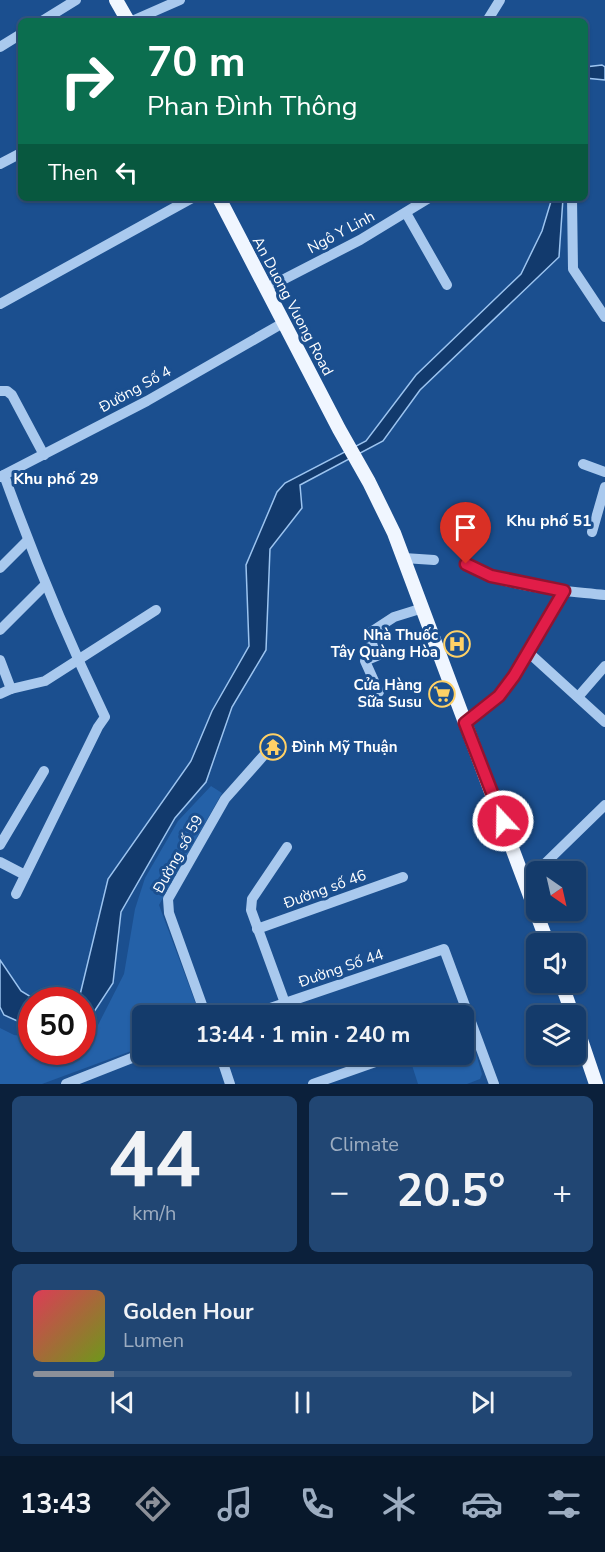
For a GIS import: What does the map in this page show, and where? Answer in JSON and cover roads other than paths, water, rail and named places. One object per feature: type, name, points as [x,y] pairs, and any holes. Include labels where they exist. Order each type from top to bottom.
[{"type":"main road","points":[[116,0],[128,18]]},
{"type":"main road","name":"An Duong Vuong Road","points":[[221,201],[369,482],[404,558],[526,882]]},
{"type":"main road","points":[[586,1054],[596,1084]]},
{"type":"street","points":[[47,18],[76,0]]},
{"type":"street","points":[[137,18],[180,0]]},
{"type":"street","points":[[489,18],[500,0]]},
{"type":"street","points":[[0,47],[18,36]]},
{"type":"street","points":[[0,164],[18,155]]},
{"type":"street","points":[[0,304],[187,201]]},
{"type":"street","name":"Ngô Y Linh","points":[[265,289],[424,201]]},
{"type":"street","points":[[572,201],[573,268],[605,317]]},
{"type":"street","points":[[406,213],[447,285]]},
{"type":"street","name":"Đường Số 4","points":[[2,476],[147,401],[283,323]]},
{"type":"street","points":[[0,391],[8,391],[12,395],[44,455]]},
{"type":"street","points":[[583,464],[605,472]]},
{"type":"street","points":[[2,476],[45,585],[105,717],[16,894]]},
{"type":"street","points":[[592,532],[605,487]]},
{"type":"street","points":[[0,567],[28,540]]},
{"type":"street","points":[[404,558],[434,560]]},
{"type":"street","points":[[466,564],[491,576],[564,591],[605,595]]},
{"type":"street","points":[[0,630],[45,585]]},
{"type":"street","points":[[465,723],[499,696],[564,591]]},
{"type":"street","points":[[379,692],[365,661],[377,656],[368,634],[394,617],[423,608]]},
{"type":"street","points":[[0,694],[45,681],[156,610]]},
{"type":"street","points":[[528,652],[605,722]]},
{"type":"street","points":[[0,660],[11,689]]},
{"type":"street","points":[[578,697],[605,666]]},
{"type":"street","name":"Đường số 59","points":[[202,1005],[169,913],[168,898],[225,799],[265,753]]},
{"type":"street","points":[[0,845],[44,771]]},
{"type":"street","points":[[548,861],[605,805]]},
{"type":"street","points":[[285,1003],[251,910],[252,899],[287,847]]},
{"type":"street","points":[[0,862],[25,875]]},
{"type":"street","name":"Đường số 46","points":[[257,929],[403,877]]},
{"type":"street","name":"Đường Số 44","points":[[279,1005],[444,949],[461,1005]]},
{"type":"street","points":[[474,1045],[489,1083]]},
{"type":"street","points":[[66,1084],[132,1058]]},
{"type":"street","points":[[224,1065],[230,1084]]},
{"type":"street","points":[[313,1084],[367,1065]]},
{"type":"place","name":"Nhà Thuốc Tây Quàng Hòa","points":[[457,644]]},
{"type":"place","name":"Cửa Hàng Sữa Susu","points":[[442,694]]},
{"type":"place","name":"Đình Mỹ Thuận","points":[[273,747]]},
{"type":"district","name":"Khu phố 29","points":[[56,478]]},
{"type":"district","name":"Khu phố 51","points":[[549,520]]}]
